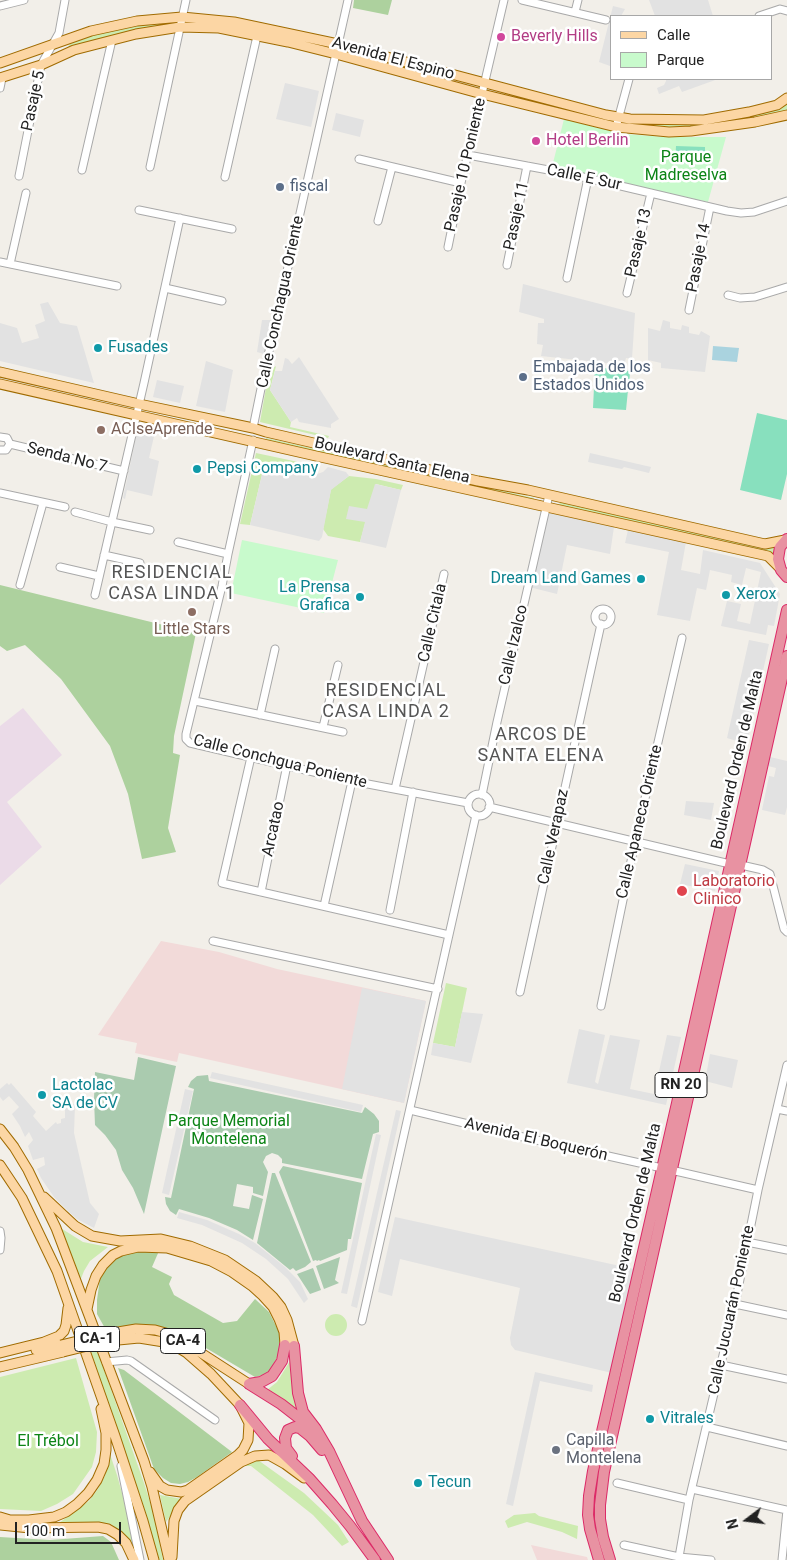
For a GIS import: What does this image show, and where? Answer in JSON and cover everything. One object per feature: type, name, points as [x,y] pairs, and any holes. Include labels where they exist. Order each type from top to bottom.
[{"type":"highway","points":[[786,539],[779,553],[787,586]]},
{"type":"highway","name":"Boulevard Orden de Malta","points":[[610,1560],[600,1519],[604,1472],[667,1169],[735,865],[787,610]]},
{"type":"highway","name":"Boulevard Orden de Malta","points":[[735,865],[787,656]]},
{"type":"highway","name":"Boulevard Orden de Malta","points":[[599,1560],[588,1515],[590,1486],[596,1454],[667,1169]]},
{"type":"highway","points":[[249,1384],[261,1382],[272,1376],[290,1345]]},
{"type":"highway","points":[[290,1345],[301,1404],[307,1418],[316,1429],[328,1451]]},
{"type":"highway","name":"CA-4","points":[[249,1384],[302,1419],[320,1438],[340,1475],[355,1510],[388,1560]]},
{"type":"highway","name":"CA-4","points":[[240,1405],[268,1439],[309,1478],[350,1526],[375,1560]]},
{"type":"highway","points":[[309,1478],[286,1448],[286,1433],[292,1428],[300,1428],[316,1442],[340,1475]]},
{"type":"main road","name":"Avenida El Espino","points":[[0,63],[91,30],[137,20],[182,17],[234,22],[338,44],[617,122],[704,120],[777,105],[787,98]]},
{"type":"main road","name":"Avenida El Espino","points":[[1,78],[42,65],[74,50],[136,34],[180,27],[219,28],[336,54],[482,94],[669,132],[721,128],[787,115]]},
{"type":"main road","name":"Boulevard Santa Elena","points":[[0,372],[765,544],[786,539]]},
{"type":"main road","name":"Boulevard Santa Elena","points":[[0,384],[768,556],[783,573]]},
{"type":"main road","points":[[201,429],[214,427],[244,433],[254,428]]},
{"type":"main road","points":[[253,440],[255,436],[261,434],[287,441],[301,440]]},
{"type":"main road","name":"CA-1","points":[[0,1129],[14,1147],[56,1228],[144,1461],[170,1560]]},
{"type":"main road","name":"CA-1","points":[[0,1165],[22,1198],[51,1256],[116,1436],[154,1560]]},
{"type":"main road","points":[[39,1193],[83,1232],[120,1246],[160,1239],[190,1246],[225,1260],[251,1277],[281,1307],[290,1345]]},
{"type":"main road","points":[[87,1312],[96,1276],[120,1246]]},
{"type":"main road","points":[[0,1353],[60,1336],[66,1325],[68,1302]]},
{"type":"main road","name":"CA-4","points":[[108,1338],[125,1330],[155,1330],[169,1334],[249,1384]]},
{"type":"main road","points":[[0,1359],[108,1338]]},
{"type":"main road","name":"CA-4","points":[[108,1338],[139,1338],[164,1342],[177,1347],[206,1369],[240,1405]]},
{"type":"main road","points":[[0,1367],[62,1348]]},
{"type":"main road","points":[[0,1518],[29,1520],[54,1517],[66,1512],[77,1504],[93,1486],[104,1464],[106,1450],[106,1433],[96,1379]]},
{"type":"main road","points":[[144,1461],[160,1486],[174,1492],[188,1490],[243,1450],[248,1440],[249,1423],[240,1405]]},
{"type":"main road","points":[[170,1560],[174,1521],[181,1505],[185,1500],[247,1459],[263,1454],[274,1456],[318,1490]]},
{"type":"main road","points":[[0,1525],[30,1528],[98,1527],[108,1529],[126,1543],[134,1560]]},
{"type":"street","points":[[0,6],[24,0]]},
{"type":"street","name":"Pasaje 5","points":[[19,176],[42,65],[59,33],[65,0]]},
{"type":"street","points":[[150,167],[186,0]]},
{"type":"street","name":"Calle Conchagua Oriente","points":[[254,428],[265,369],[348,0]]},
{"type":"street","name":"Pasaje 10 Poniente","points":[[448,247],[504,0]]},
{"type":"street","points":[[522,0],[606,20]]},
{"type":"street","points":[[575,12],[578,0]]},
{"type":"street","points":[[763,15],[783,10],[776,0]]},
{"type":"street","points":[[225,177],[257,36]]},
{"type":"street","points":[[82,170],[112,40]]},
{"type":"street","points":[[0,88],[1,78]]},
{"type":"street","points":[[617,122],[629,80]]},
{"type":"street","name":"Calle E Sur","points":[[468,155],[588,178],[727,211],[754,212],[787,202]]},
{"type":"street","points":[[359,159],[461,183]]},
{"type":"street","name":"Pasaje 11","points":[[507,265],[527,166]]},
{"type":"street","points":[[378,221],[392,167]]},
{"type":"street","points":[[567,278],[588,178]]},
{"type":"street","points":[[10,264],[26,193]]},
{"type":"street","name":"Pasaje 13","points":[[627,293],[651,193]]},
{"type":"street","name":"Pasaje 14","points":[[689,310],[710,207]]},
{"type":"street","points":[[139,210],[232,229]]},
{"type":"street","points":[[95,595],[180,218]]},
{"type":"street","points":[[0,262],[117,286]]},
{"type":"street","points":[[728,295],[740,298],[755,297],[787,287]]},
{"type":"street","points":[[165,288],[222,300]]},
{"type":"street","points":[[0,437],[7,438],[10,444],[6,450],[0,450]]},
{"type":"street","name":"Calle Conchgua Poniente","points":[[253,440],[222,586],[186,740],[190,743],[352,781],[468,803]]},
{"type":"street","name":"Senda No 7","points":[[10,444],[124,471]]},
{"type":"street","points":[[0,493],[65,508]]},
{"type":"street","name":"Calle Izalco","points":[[482,795],[549,495]]},
{"type":"street","points":[[20,585],[42,503]]},
{"type":"street","points":[[75,512],[150,530]]},
{"type":"street","points":[[178,542],[228,554]]},
{"type":"street","points":[[104,555],[140,563]]},
{"type":"street","points":[[60,567],[99,576]]},
{"type":"street","name":"Calle Citala","points":[[395,788],[444,574]]},
{"type":"street","name":"Calle Verapaz","points":[[520,992],[600,624]]},
{"type":"street","name":"Calle Apaneca Oriente","points":[[601,1006],[635,842],[682,638]]},
{"type":"street","points":[[260,715],[275,649]]},
{"type":"street","points":[[323,727],[338,665]]},
{"type":"street","points":[[194,701],[342,732]]},
{"type":"street","points":[[251,757],[222,882],[449,935]]},
{"type":"street","name":"Arcatao","points":[[261,892],[287,765]]},
{"type":"street","points":[[324,906],[352,781]]},
{"type":"street","points":[[390,910],[413,792]]},
{"type":"street","points":[[482,795],[488,800],[489,807],[486,814],[476,816],[470,811],[468,803],[474,796],[482,795]]},
{"type":"street","points":[[489,807],[763,870],[770,874],[784,918],[784,929],[787,932]]},
{"type":"street","points":[[362,1321],[476,816]]},
{"type":"street","points":[[213,941],[438,989]]},
{"type":"street","name":"Calle Jucuarán Poniente","points":[[682,1558],[689,1500],[735,1304],[758,1190],[787,1064]]},
{"type":"street","points":[[777,1109],[787,1111]]},
{"type":"street","name":"Avenida El Boquerón","points":[[410,1110],[758,1190]]},
{"type":"street","points":[[0,1232],[0,1250]]},
{"type":"street","points":[[747,1242],[787,1250]]},
{"type":"street","points":[[735,1304],[787,1315]]},
{"type":"street","points":[[106,1362],[131,1361],[216,1420]]},
{"type":"street","points":[[721,1365],[787,1380]]},
{"type":"street","points":[[707,1427],[787,1446]]},
{"type":"street","points":[[116,1436],[140,1560]]},
{"type":"street","points":[[617,1483],[689,1500]]},
{"type":"street","points":[[692,1489],[787,1510],[782,1560]]},
{"type":"street","points":[[624,1545],[682,1558],[711,1560]]},
{"type":"shaded area","points":[[649,0],[708,0],[713,15],[655,15]]},
{"type":"shaded area","points":[[613,6],[625,9],[622,15],[611,15]]},
{"type":"shaded area","points":[[610,18],[610,66],[599,62]]},
{"type":"shaded area","points":[[715,80],[682,92],[679,86],[659,94],[657,88],[664,85],[666,81]]},
{"type":"shaded area","points":[[285,83],[319,91],[311,127],[276,119]]},
{"type":"shaded area","points":[[336,113],[364,120],[360,137],[332,130]]},
{"type":"shaded area","points":[[523,284],[635,313],[632,359],[626,358],[624,365],[541,356],[543,345],[537,344],[538,323],[544,323],[544,319],[519,312]]},
{"type":"shaded area","points":[[48,302],[60,323],[77,326],[94,383],[0,361],[0,323],[17,328],[22,343],[39,338],[35,325],[45,321],[40,304]]},
{"type":"shaded area","points":[[262,320],[271,320],[264,354],[257,352]]},
{"type":"shaded area","points":[[663,320],[670,322],[670,328],[681,330],[682,325],[689,327],[689,333],[699,335],[701,331],[710,336],[705,372],[661,368],[661,363],[648,360],[648,328],[660,331]]},
{"type":"shaded area","points":[[299,357],[339,419],[331,424],[331,428],[299,422],[297,418],[291,422],[270,390],[275,371],[282,371],[285,358],[292,364]]},
{"type":"shaded area","points":[[206,361],[233,370],[225,412],[196,406]]},
{"type":"shaded area","points":[[157,380],[184,386],[180,403],[153,397]]},
{"type":"shaded area","points":[[138,428],[155,432],[149,458],[159,461],[152,496],[127,490],[125,499],[123,498]]},
{"type":"shaded area","points":[[590,453],[651,467],[649,473],[588,462]]},
{"type":"shaded area","points":[[265,462],[304,469],[317,474],[323,472],[328,467],[346,472],[349,476],[331,490],[322,537],[319,541],[250,525]]},
{"type":"shaded area","points":[[375,484],[401,490],[386,548],[360,542],[365,522],[346,519],[349,506],[367,509]]},
{"type":"shaded area","points":[[546,512],[614,527],[610,554],[567,545],[557,594],[529,587]]},
{"type":"shaded area","points":[[628,530],[686,542],[681,570],[700,574],[703,550],[760,563],[780,594],[774,626],[768,625],[766,635],[721,626],[727,601],[741,604],[737,621],[750,624],[761,572],[746,568],[742,585],[731,582],[732,575],[710,570],[706,590],[697,588],[690,621],[657,615],[669,552],[625,543]]},
{"type":"shaded area","points":[[749,640],[769,644],[747,743],[743,743],[727,738]]},
{"type":"shaded area","points":[[23,708],[62,755],[7,802],[42,847],[0,885],[0,726]]},
{"type":"shaded area","points":[[770,757],[787,761],[787,807],[785,815],[762,810],[769,776],[774,777],[776,768],[768,766]]},
{"type":"shaded area","points":[[686,801],[714,803],[711,820],[684,815]]},
{"type":"shaded area","points":[[685,864],[719,871],[715,891],[680,884]]},
{"type":"shaded area","points":[[161,941],[219,952],[277,969],[426,1001],[404,1103],[179,1053],[177,1062],[135,1053],[137,1043],[98,1035]]},
{"type":"shaded area","points":[[362,988],[426,1001],[404,1103],[342,1089]]},
{"type":"shaded area","points":[[462,1012],[483,1014],[471,1063],[431,1055],[433,1043],[455,1047]]},
{"type":"shaded area","points":[[579,1029],[605,1035],[595,1082],[598,1084],[610,1035],[640,1040],[630,1089],[654,1094],[667,1035],[681,1037],[666,1105],[567,1083]]},
{"type":"shaded area","points":[[710,1054],[738,1060],[732,1088],[705,1081]]},
{"type":"shaded area","points":[[212,1072],[363,1105],[361,1112],[210,1078]]},
{"type":"shaded area","name":"Lactolac SA de CV","points":[[7,1083],[9,1085],[11,1083],[36,1112],[33,1116],[46,1131],[56,1122],[57,1124],[61,1123],[61,1119],[65,1118],[65,1108],[69,1101],[75,1105],[74,1133],[90,1203],[99,1214],[94,1228],[77,1219],[69,1212],[54,1197],[41,1178],[37,1169],[45,1165],[44,1157],[33,1160],[28,1146],[33,1140],[29,1132],[25,1137],[12,1114],[19,1107],[9,1096],[3,1101],[0,1097],[0,1089]]},
{"type":"shaded area","points":[[185,1089],[193,1091],[169,1195],[162,1193]]},
{"type":"shaded area","points":[[396,1110],[401,1111],[357,1308],[351,1306]]},
{"type":"shaded area","points":[[376,1134],[381,1135],[347,1294],[341,1293]]},
{"type":"shaded area","points":[[179,1212],[207,1220],[255,1243],[285,1267],[300,1282],[308,1299],[304,1303],[288,1279],[266,1259],[242,1243],[202,1225],[177,1218]]},
{"type":"shaded area","points":[[395,1217],[634,1269],[612,1373],[515,1350],[511,1345],[510,1338],[520,1288],[400,1259],[392,1296],[378,1292]]},
{"type":"shaded area","points":[[535,1372],[593,1385],[592,1392],[540,1381],[513,1506],[506,1504]]},
{"type":"shaded area","points":[[531,1545],[587,1557],[588,1560],[537,1560]]},
{"type":"green space","points":[[354,0],[392,0],[388,15],[353,8]]},
{"type":"green space","points":[[164,21],[165,29],[69,50],[67,48],[78,39],[107,30]]},
{"type":"green space","points":[[787,101],[787,113],[699,128],[630,128],[630,124],[699,123],[738,119],[769,111]]},
{"type":"green space","name":"Parque Madreselva","points":[[564,119],[623,134],[665,137],[726,137],[708,202],[604,178],[551,171]]},
{"type":"green space","points":[[676,146],[705,147],[705,164],[675,163]]},
{"type":"green space","points":[[276,366],[270,390],[291,422],[290,427],[329,436],[328,438],[260,422],[269,371]]},
{"type":"green space","points":[[595,367],[630,371],[629,387],[594,384]]},
{"type":"green space","points":[[594,387],[628,390],[626,410],[593,408]]},
{"type":"green space","points":[[757,413],[787,420],[787,474],[781,500],[740,490]]},
{"type":"green space","points":[[266,438],[534,498],[534,500],[265,440]]},
{"type":"green space","points":[[256,453],[303,463],[308,469],[306,471],[304,469],[265,462],[250,525],[240,524]]},
{"type":"green space","points":[[349,476],[403,485],[401,490],[376,484],[360,542],[328,536],[323,529],[331,489]]},
{"type":"green space","points":[[561,499],[777,546],[774,555],[765,551],[559,506]]},
{"type":"green space","points":[[242,540],[338,560],[324,613],[231,593]]},
{"type":"green space","points":[[0,585],[196,633],[174,736],[173,753],[180,755],[168,828],[176,852],[142,859],[128,794],[110,746],[61,679],[25,645],[7,651],[0,646]]},
{"type":"green space","points":[[446,983],[467,988],[455,1047],[433,1043]]},
{"type":"green space","points":[[138,1057],[176,1066],[144,1214],[133,1188],[122,1170],[116,1150],[95,1125],[94,1099],[95,1072],[134,1080]]},
{"type":"green space","name":"Parque Memorial Montelena","points":[[208,1075],[209,1081],[362,1113],[365,1107],[379,1121],[379,1132],[373,1134],[362,1179],[282,1163],[282,1159],[278,1155],[272,1153],[266,1156],[263,1162],[268,1172],[263,1196],[253,1193],[253,1187],[237,1184],[233,1206],[249,1209],[252,1195],[263,1199],[253,1240],[237,1230],[209,1218],[179,1209],[176,1215],[170,1211],[165,1197],[171,1198],[194,1089],[188,1087],[197,1076]]},
{"type":"green space","points":[[283,1166],[362,1183],[351,1239],[348,1239],[347,1250],[320,1261],[313,1261],[279,1172]]},
{"type":"green space","points":[[272,1173],[275,1173],[311,1262],[296,1271],[293,1268],[290,1270],[257,1243]]},
{"type":"green space","points":[[59,1227],[83,1242],[108,1247],[90,1261],[80,1281]]},
{"type":"green space","points":[[140,1250],[159,1251],[152,1267],[172,1277],[169,1284],[174,1295],[223,1323],[237,1321],[255,1299],[269,1312],[281,1336],[281,1346],[279,1354],[268,1374],[255,1377],[189,1338],[168,1330],[149,1325],[106,1330],[97,1314],[100,1278],[103,1270],[121,1255]]},
{"type":"green space","points":[[340,1257],[335,1280],[339,1283],[324,1289],[316,1266]]},
{"type":"green space","points":[[313,1268],[321,1290],[310,1294],[297,1274]]},
{"type":"green space","points":[[336,1314],[344,1317],[347,1325],[344,1333],[336,1336],[328,1333],[325,1325],[328,1317]]},
{"type":"green space","points":[[96,1347],[144,1483],[154,1515],[163,1560],[157,1560],[145,1513],[90,1349]]},
{"type":"green space","name":"El Trébol","points":[[76,1358],[97,1432],[96,1452],[92,1467],[73,1494],[57,1504],[41,1511],[0,1509],[0,1377]]},
{"type":"green space","points":[[290,1361],[294,1371],[296,1409],[267,1390],[277,1382]]},
{"type":"green space","points":[[118,1368],[124,1370],[232,1452],[188,1482],[180,1484],[171,1483],[163,1478],[154,1469]]},
{"type":"green space","points":[[109,1451],[124,1500],[134,1548],[125,1535],[111,1524],[93,1522],[59,1523],[89,1501],[98,1489],[105,1476]]},
{"type":"green space","points":[[258,1460],[304,1493],[338,1525],[349,1542],[342,1546],[313,1515],[251,1466],[237,1466]]},
{"type":"green space","points":[[160,1495],[182,1499],[166,1522]]},
{"type":"green space","points":[[535,1513],[539,1516],[578,1526],[577,1539],[562,1532],[527,1522],[508,1528],[505,1521],[514,1515]]},
{"type":"green space","points":[[103,1536],[111,1542],[119,1560],[0,1560],[0,1537],[50,1540]]},
{"type":"water","points":[[713,346],[739,348],[737,362],[712,360]]},
{"type":"place","name":"Beverly Hills","points":[[501,37]]},
{"type":"place","name":"Hotel Berlin","points":[[536,141]]},
{"type":"place","name":"fiscal","points":[[280,187]]},
{"type":"place","name":"Fusades","points":[[98,348]]},
{"type":"place","name":"Embajada de los Estados Unidos","points":[[523,377]]},
{"type":"place","name":"ACIseAprende","points":[[101,430]]},
{"type":"place","name":"Pepsi Company","points":[[197,469]]},
{"type":"place","name":"Dream Land Games","points":[[641,579]]},
{"type":"place","name":"Xerox","points":[[726,595]]},
{"type":"place","name":"La Prensa Grafica","points":[[360,597]]},
{"type":"place","name":"Little Stars","points":[[192,612]]},
{"type":"place","name":"Laboratorio Clinico","points":[[682,891]]},
{"type":"place","name":"Lactolac SA de CV","points":[[42,1095]]},
{"type":"place","name":"Vitrales","points":[[650,1419]]},
{"type":"place","name":"Capilla Montelena","points":[[556,1450]]},
{"type":"place","name":"Tecun","points":[[418,1483]]},
{"type":"district","name":"RESIDENCIAL CASA LINDA 1","points":[[172,583]]},
{"type":"district","name":"RESIDENCIAL CASA LINDA 2","points":[[386,701]]},
{"type":"district","name":"ARCOS DE SANTA ELENA","points":[[541,745]]}]
